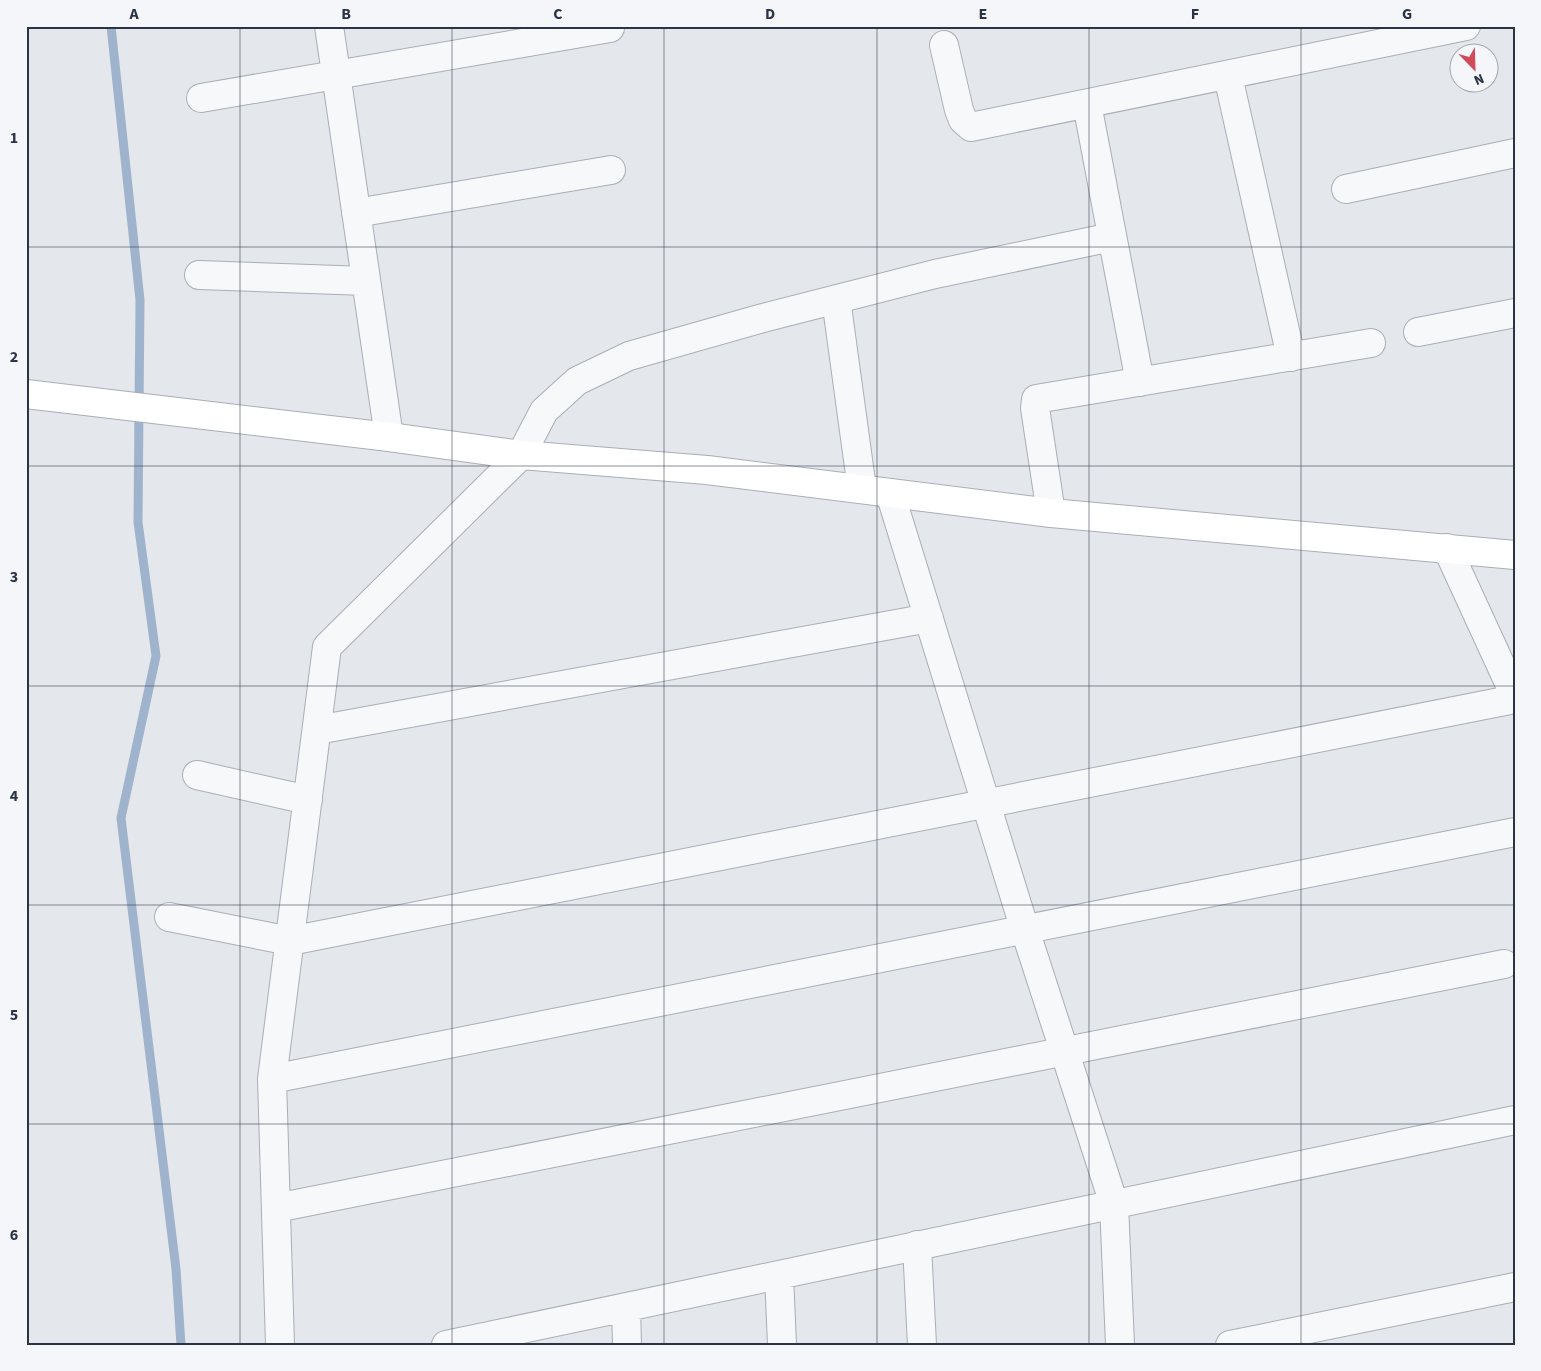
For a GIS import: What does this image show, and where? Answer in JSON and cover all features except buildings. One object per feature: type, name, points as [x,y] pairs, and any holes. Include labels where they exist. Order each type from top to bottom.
[{"type":"street","points":[[329,26],[389,437]]},
{"type":"street","points":[[944,45],[959,110],[963,120],[971,127],[1466,26]]},
{"type":"street","points":[[201,98],[610,28]]},
{"type":"street","points":[[1228,76],[1291,357]]},
{"type":"street","points":[[1087,104],[1140,382]]},
{"type":"street","points":[[1346,189],[1515,153]]},
{"type":"street","points":[[356,213],[611,170]]},
{"type":"street","points":[[280,1345],[272,1079],[327,647],[521,455],[544,411],[577,381],[628,356],[836,299],[935,274],[1112,237]]},
{"type":"street","points":[[199,275],[366,280]]},
{"type":"street","points":[[836,299],[862,489]]},
{"type":"street","points":[[1418,332],[1515,313]]},
{"type":"street","points":[[1051,513],[1035,408],[1036,399],[1371,343]]},
{"type":"street","points":[[26,394],[389,437],[521,455],[712,471],[1051,513],[1515,555]]},
{"type":"street","points":[[890,493],[988,803],[1025,930],[1114,1204],[1120,1345]]},
{"type":"street","points":[[169,917],[290,941],[1515,697],[1447,548]]},
{"type":"street","points":[[317,730],[929,618]]},
{"type":"street","points":[[197,775],[308,800]]},
{"type":"street","points":[[272,1079],[1515,832]]},
{"type":"street","points":[[276,1208],[1504,964]]},
{"type":"street","points":[[458,1344],[779,1274],[1515,1120]]},
{"type":"street","points":[[918,1245],[922,1345]]},
{"type":"street","points":[[779,1274],[782,1345]]},
{"type":"street","points":[[1230,1345],[1515,1287]]},
{"type":"street","points":[[626,1307],[628,1345]]},
{"type":"waterway","points":[[111,26],[140,300],[138,522],[156,656],[121,818],[176,1269],[181,1345]]}]
